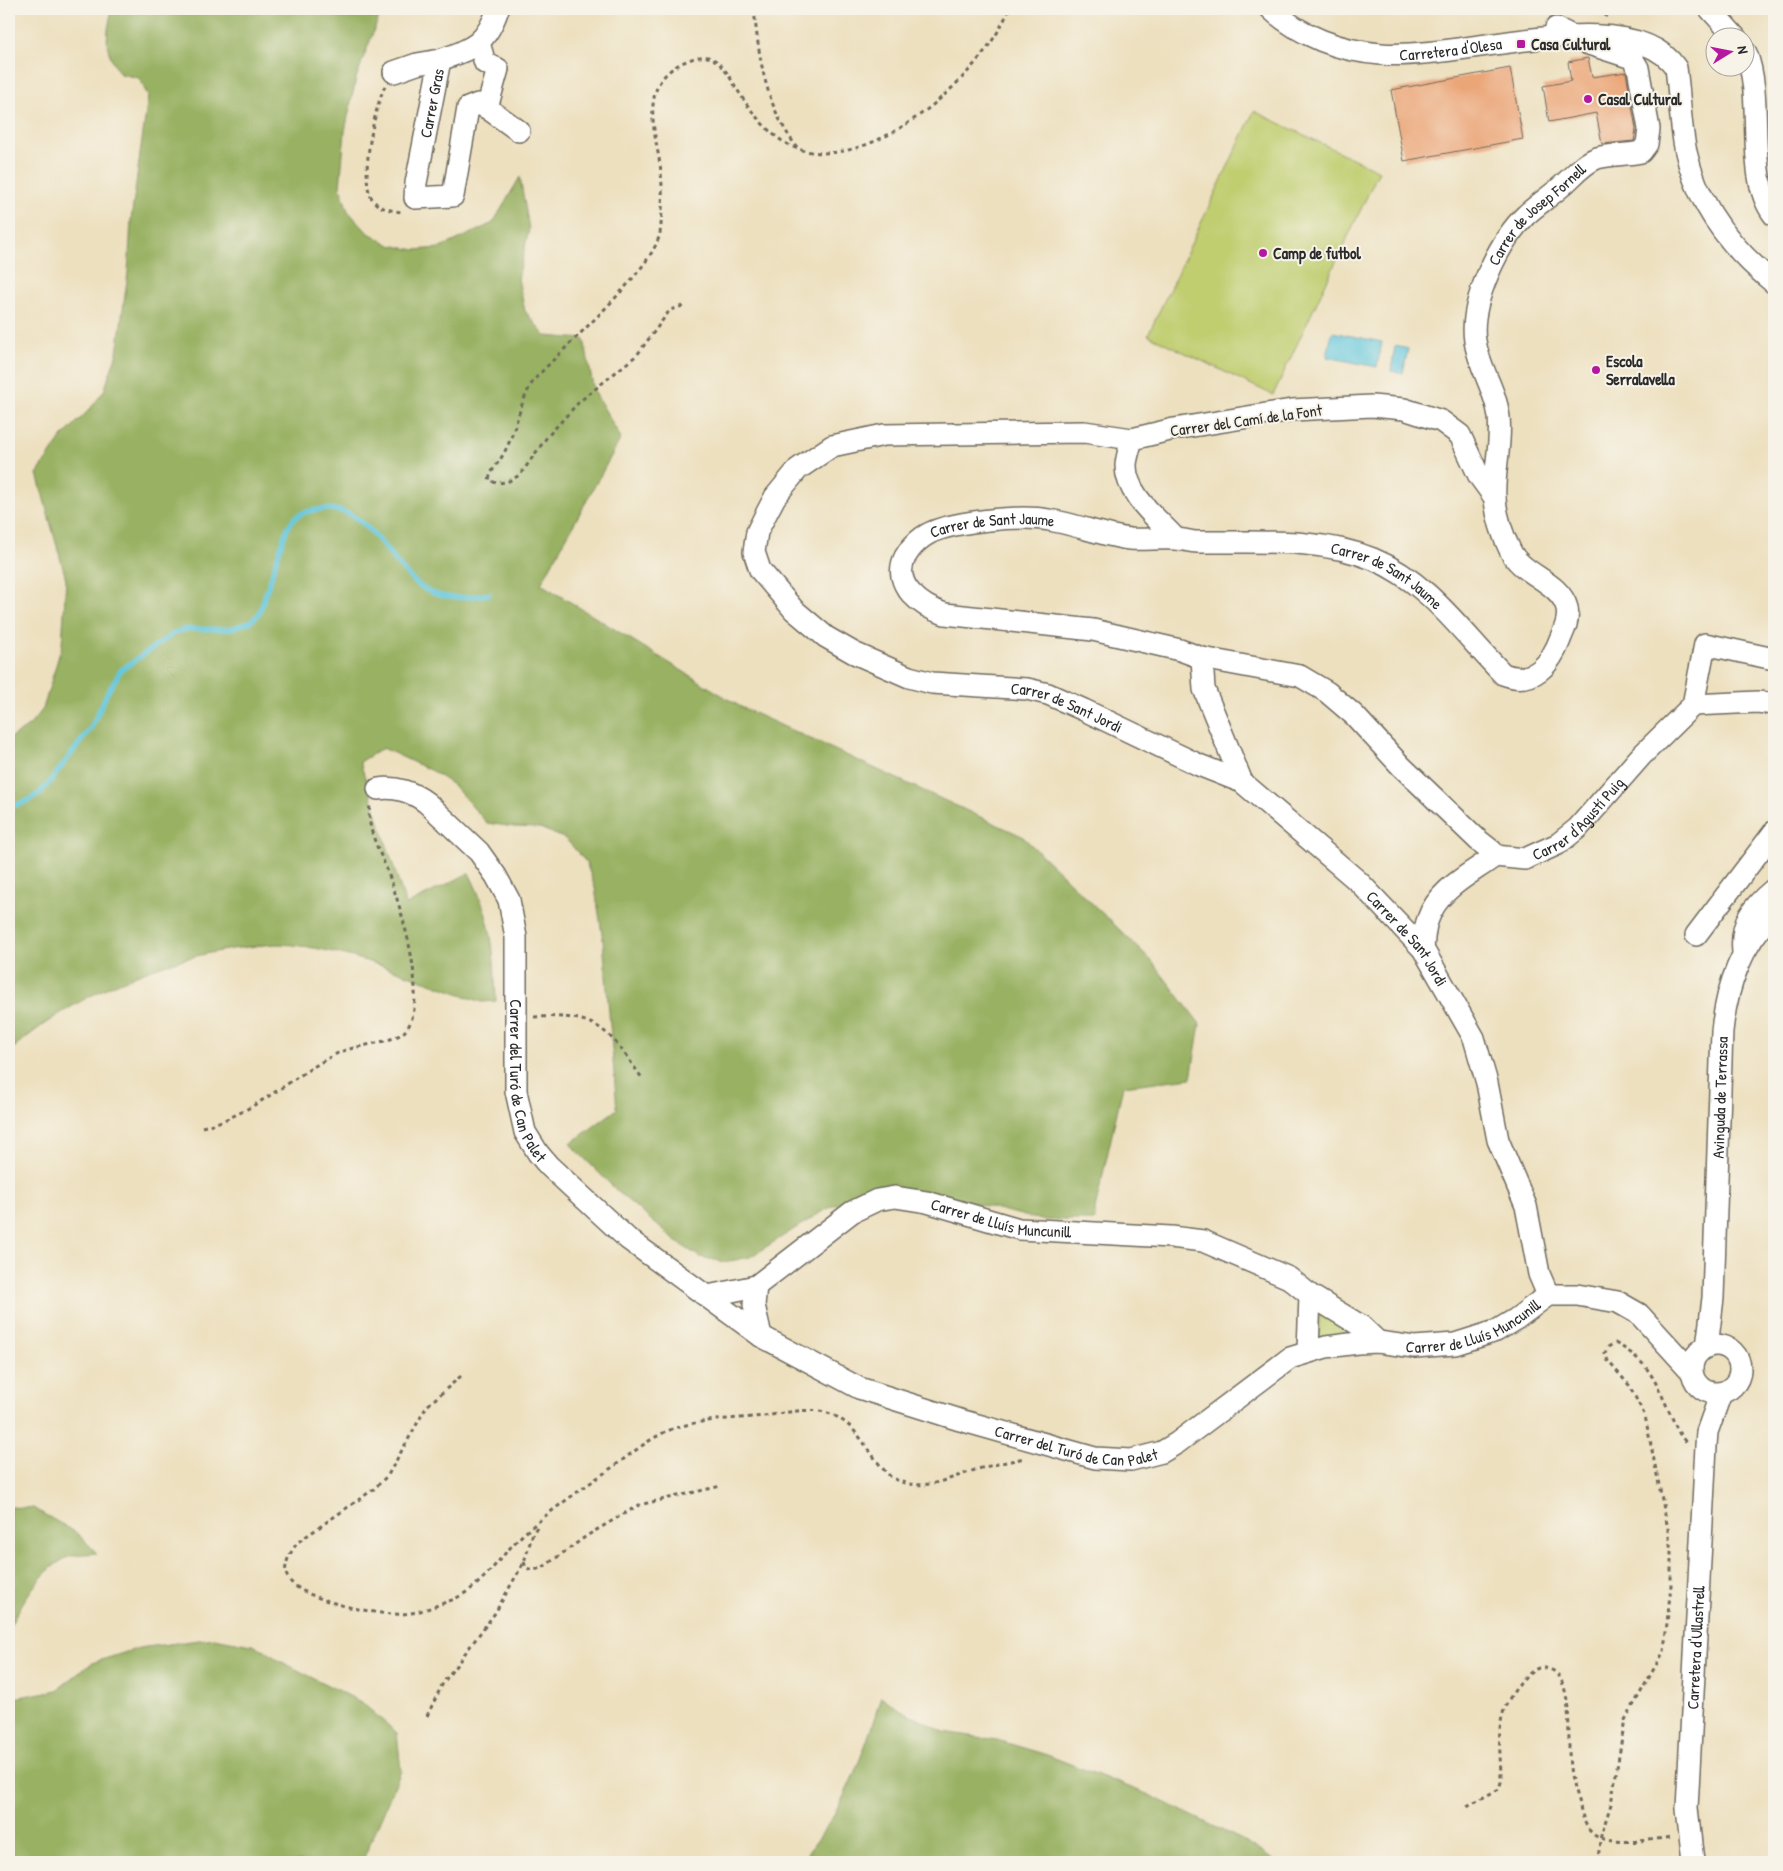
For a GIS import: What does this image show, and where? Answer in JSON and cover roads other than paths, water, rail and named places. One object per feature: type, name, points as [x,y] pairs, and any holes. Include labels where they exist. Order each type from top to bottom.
[{"type":"street","name":"Carrer Gras","points":[[487,108],[478,104],[468,108],[453,196],[415,198],[416,184],[440,60],[478,43],[491,30],[498,9]]},
{"type":"street","name":"Carretera d'Olesa","points":[[1271,9],[1306,35],[1359,51],[1382,54],[1448,49],[1512,35],[1593,24],[1634,29],[1648,36],[1670,56],[1676,68],[1686,151],[1702,198],[1732,244],[1774,283]]},
{"type":"street","points":[[1710,9],[1727,28]]},
{"type":"street","name":"Carrer de Josep Fornell","points":[[1495,498],[1500,440],[1499,416],[1495,396],[1475,341],[1476,315],[1483,288],[1509,236],[1526,216],[1579,169],[1596,158],[1641,152],[1648,144],[1650,129],[1638,68],[1632,58],[1586,43],[1556,28]]},
{"type":"street","points":[[478,43],[485,63],[498,68],[487,108],[519,131]]},
{"type":"street","points":[[394,72],[417,64],[440,60]]},
{"type":"street","points":[[1754,78],[1758,168],[1763,193],[1774,214]]},
{"type":"street","name":"Carrer del Camí de la Font","points":[[1132,439],[1174,429],[1292,410],[1372,406],[1404,409],[1441,421],[1460,435],[1480,476],[1495,498]]},
{"type":"street","name":"Carrer de Sant Jordi","points":[[1132,439],[1084,432],[924,434],[884,435],[832,446],[798,469],[776,497],[757,532],[754,543],[756,561],[771,585],[794,610],[826,637],[861,657],[909,677],[932,683],[979,688],[1005,687],[1048,694],[1199,765],[1242,782],[1360,882],[1423,949],[1474,1038],[1487,1082],[1498,1140],[1526,1206],[1539,1274],[1548,1295]]},
{"type":"street","points":[[1132,439],[1126,466],[1128,480],[1134,493],[1176,539]]},
{"type":"street","name":"Carrer de Sant Jaume","points":[[1494,856],[1492,851],[1478,840],[1401,766],[1354,714],[1312,682],[1272,669],[1202,658],[1180,650],[1093,630],[945,614],[930,609],[918,601],[909,591],[902,572],[902,562],[907,552],[923,536],[958,526],[990,520],[1046,519],[1129,539],[1176,539],[1196,542],[1260,541],[1317,546],[1374,560],[1407,578],[1452,616],[1503,674],[1514,678],[1537,673],[1547,665],[1556,651],[1567,623],[1567,610],[1564,599],[1510,552],[1498,519],[1495,498]]},
{"type":"street","points":[[1774,658],[1706,644],[1693,705],[1758,702],[1774,704]]},
{"type":"street","points":[[1202,658],[1204,689],[1242,782]]},
{"type":"street","name":"Carrer d'Agustí Puig","points":[[1494,856],[1525,859],[1558,844],[1578,828],[1641,756],[1693,705]]},
{"type":"street","name":"Carrer del Turó de Can Palet","points":[[378,788],[394,788],[420,797],[468,841],[496,876],[509,900],[516,937],[515,1019],[518,1109],[525,1132],[538,1154],[628,1239],[761,1336],[859,1388],[960,1420],[1095,1458],[1114,1461],[1131,1460],[1162,1452],[1290,1358],[1326,1347],[1378,1342]]},
{"type":"street","points":[[1696,935],[1774,832]]},
{"type":"street","points":[[1423,949],[1427,920],[1434,904],[1460,880],[1494,856]]},
{"type":"street","points":[[1744,955],[1742,937],[1750,913],[1774,889]]},
{"type":"street","name":"Avinguda de Terrassa","points":[[1704,1349],[1713,1298],[1722,1031],[1726,998],[1734,974],[1753,938],[1774,912]]},
{"type":"street","name":"Carrer de Lluís Muncunill","points":[[708,1296],[756,1286],[852,1212],[877,1200],[895,1196],[927,1202],[1019,1229],[1171,1237],[1204,1241],[1289,1278],[1310,1295],[1349,1317],[1378,1342],[1414,1347],[1455,1344],[1496,1330],[1516,1319],[1548,1295],[1577,1295],[1618,1302],[1639,1314],[1664,1340],[1695,1379]]},
{"type":"street","points":[[756,1286],[754,1304],[761,1336]]},
{"type":"street","points":[[1308,1351],[1310,1295]]},
{"type":"street","name":"Avinguda de Terrassa","points":[[1713,1298],[1729,1350]]},
{"type":"street","name":"Carrer de Lluís Muncunill","points":[[1664,1340],[1689,1351],[1704,1349]]},
{"type":"street","points":[[1718,1346],[1729,1350],[1738,1362],[1739,1374],[1732,1388],[1721,1393],[1709,1392],[1695,1379],[1694,1360],[1704,1349],[1718,1346]]},
{"type":"street","name":"Carretera d'Ullastrell","points":[[1693,1862],[1686,1808],[1706,1439],[1695,1379]]},
{"type":"street","name":"Carretera d'Ullastrell","points":[[1706,1439],[1721,1393]]},
{"type":"water","points":[[1332,332],[1382,342],[1377,367],[1327,357]]},
{"type":"water","points":[[1395,346],[1408,349],[1403,373],[1391,371]]},
{"type":"waterway","points":[[9,807],[25,802],[40,793],[49,783],[91,728],[107,693],[121,670],[176,632],[188,629],[229,629],[250,622],[259,614],[285,534],[290,524],[300,514],[316,510],[335,510],[351,515],[377,537],[411,579],[432,593],[456,598],[489,594]]},
{"type":"place","name":"Casa Cultural","points":[[1521,44]]},
{"type":"place","name":"Casal Cultural","points":[[1588,99]]},
{"type":"place","name":"Camp de futbol","points":[[1263,253]]},
{"type":"place","name":"Escola Serralavella","points":[[1596,370]]}]
